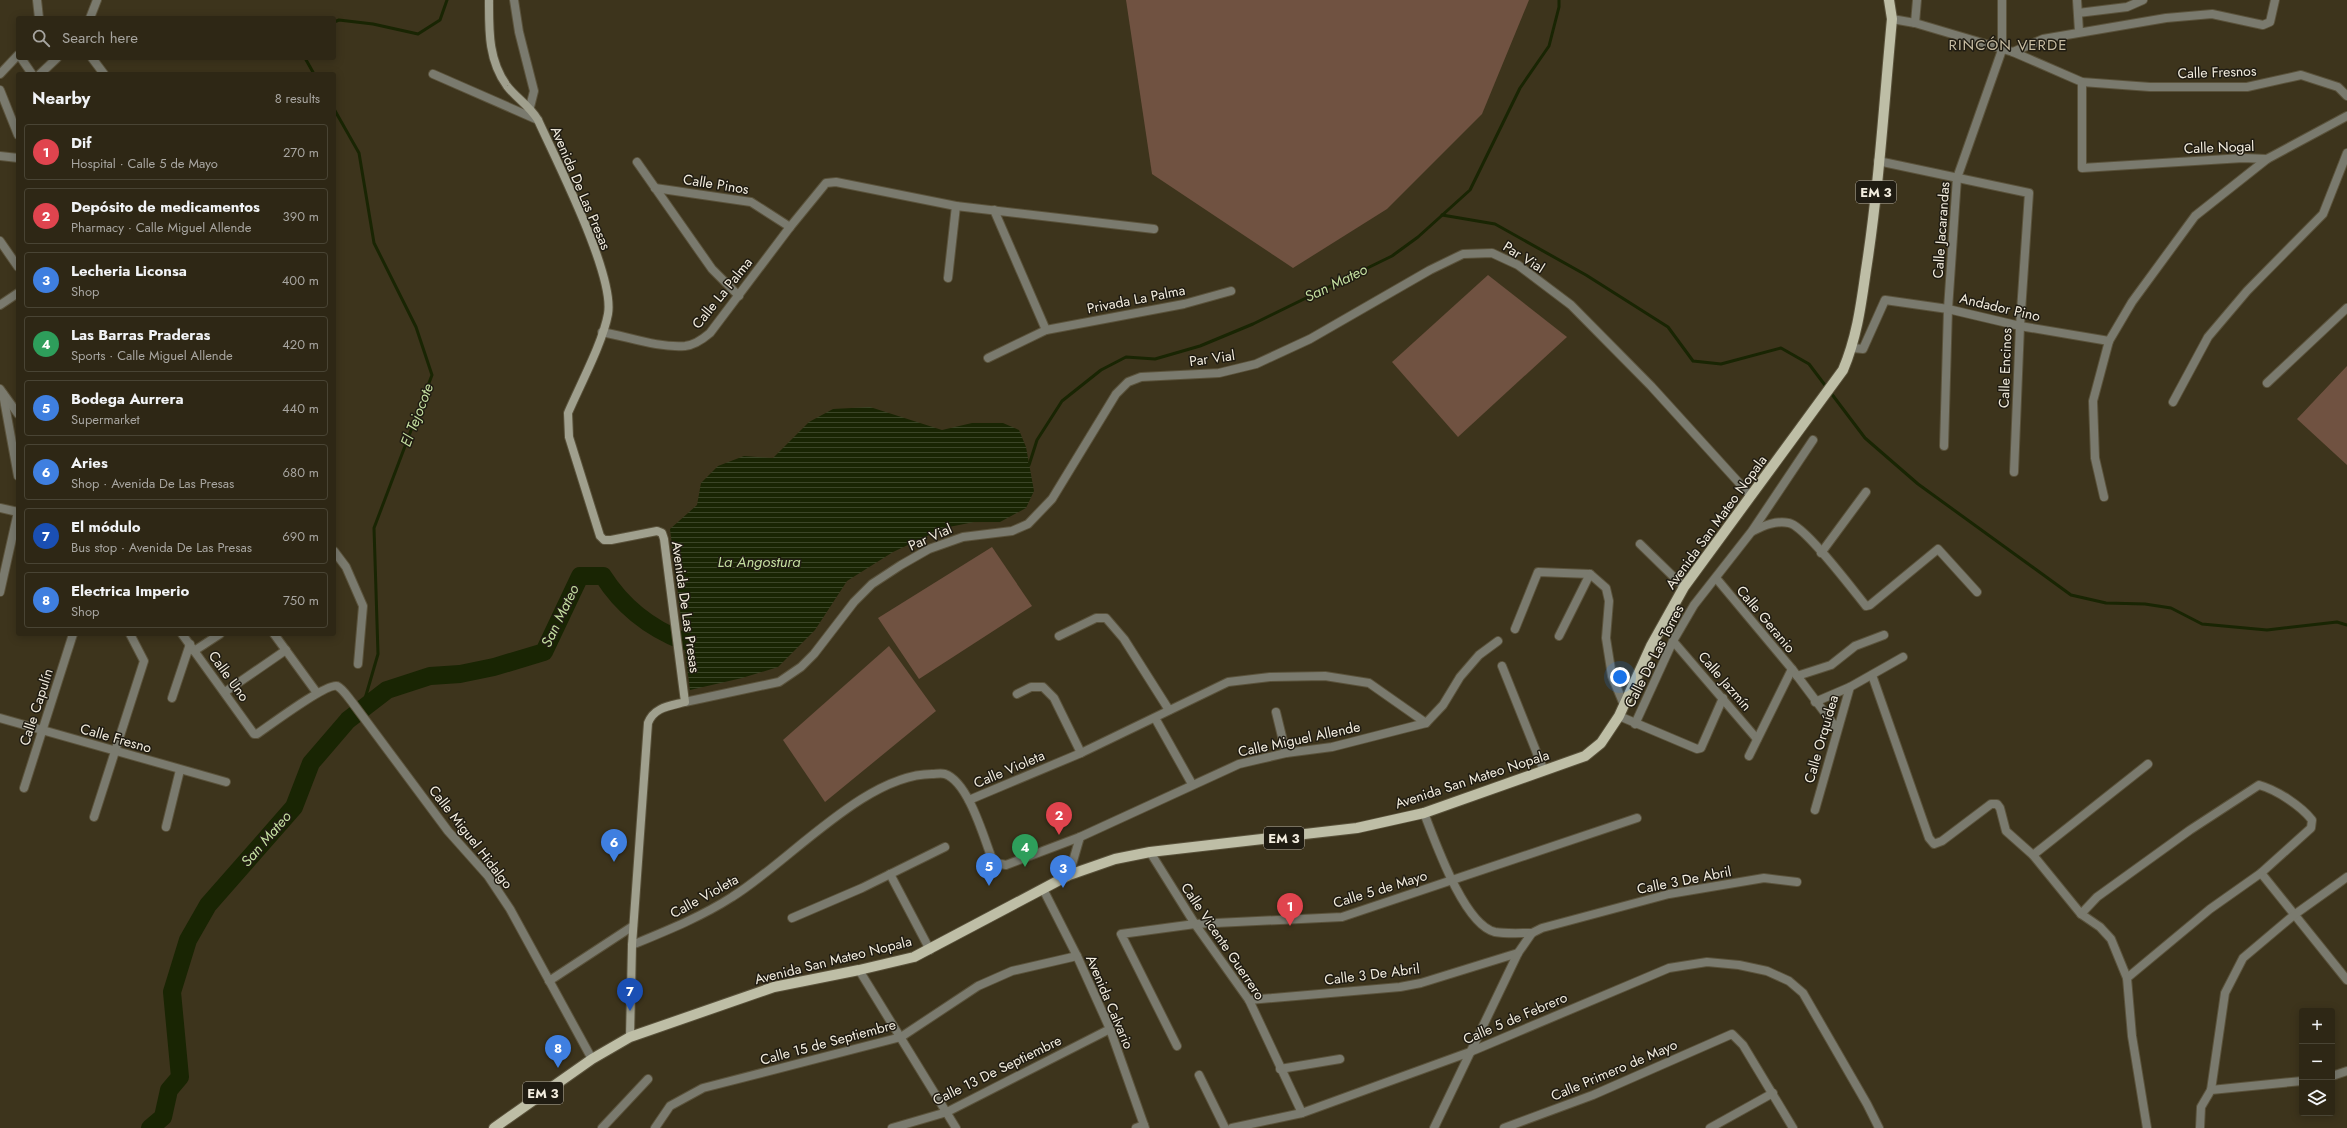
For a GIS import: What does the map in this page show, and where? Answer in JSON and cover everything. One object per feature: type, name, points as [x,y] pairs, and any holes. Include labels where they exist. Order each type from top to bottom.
[{"type":"main road","name":"Avenida De Las Presas","points":[[489,0],[490,43],[497,70],[508,87],[530,107],[538,120],[592,243],[608,300],[608,314],[602,332],[568,413],[569,436],[600,536],[604,540],[611,540],[657,531],[662,533],[685,702]]},
{"type":"main road","name":"Avenida San Mateo Nopala","points":[[494,1128],[592,1059],[630,1037],[774,987],[896,962],[930,950],[1069,875],[1115,859],[1150,852],[1311,835],[1357,828],[1424,813],[1585,756],[1601,743],[1619,716],[1652,646],[1684,587],[1837,379],[1843,370],[1853,348],[1858,327],[1872,231],[1892,19],[1889,0]]},
{"type":"main road","points":[[630,1037],[633,926],[648,723],[654,712],[658,709],[685,702]]},
{"type":"street","points":[[37,0],[39,16]]},
{"type":"street","points":[[91,16],[97,0]]},
{"type":"street","points":[[514,0],[519,32],[534,91],[530,107]]},
{"type":"street","points":[[1915,23],[1917,0]]},
{"type":"street","name":"Calle Jacarandas","points":[[1944,446],[1948,308],[1957,178],[2002,50],[2002,0]]},
{"type":"street","points":[[2077,0],[2079,31]]},
{"type":"street","points":[[2078,13],[2127,7],[2143,0]]},
{"type":"street","points":[[2013,52],[2043,39],[2079,31],[2166,18],[2212,14],[2263,25],[2270,22],[2275,0]]},
{"type":"street","name":"Calle Fresnos","points":[[1892,19],[1915,23],[2002,50],[2013,52],[2082,82],[2150,87],[2247,86],[2301,75],[2338,87],[2347,96]]},
{"type":"street","points":[[0,74],[16,57]]},
{"type":"street","points":[[22,60],[31,72]]},
{"type":"street","points":[[42,72],[55,60]]},
{"type":"street","points":[[94,60],[102,72]]},
{"type":"street","points":[[433,74],[538,120]]},
{"type":"street","name":"Calle Nogal","points":[[2082,82],[2082,168],[2243,158],[2267,159],[2347,116]]},
{"type":"street","points":[[0,90],[16,130]]},
{"type":"street","points":[[2173,402],[2208,336],[2248,291],[2322,214],[2347,153]]},
{"type":"street","points":[[0,156],[16,158]]},
{"type":"street","points":[[2104,497],[2096,458],[2093,401],[2109,342],[2132,302],[2194,216],[2267,159]]},
{"type":"street","points":[[1878,161],[1957,178]]},
{"type":"street","points":[[637,162],[712,269],[738,296]]},
{"type":"street","name":"Calle Encinos","points":[[1957,178],[2029,193],[2020,326],[2014,472]]},
{"type":"street","name":"Calle La Palma","points":[[602,332],[658,344],[686,346],[699,342],[710,333],[790,227],[826,183],[836,182],[956,206]]},
{"type":"street","name":"Calle Pinos","points":[[655,188],[751,202],[790,227]]},
{"type":"street","points":[[948,278],[956,206],[1154,229]]},
{"type":"street","points":[[994,210],[1046,330]]},
{"type":"street","points":[[0,241],[16,264]]},
{"type":"street","name":"Par Vial","points":[[685,702],[779,682],[801,667],[814,654],[854,602],[872,584],[901,565],[929,549],[963,537],[1012,531],[1028,524],[1052,499],[1116,394],[1128,382],[1141,377],[1219,373],[1256,364],[1310,339],[1430,270],[1463,254],[1492,253],[1518,265],[1570,305],[1651,386],[1751,496]]},
{"type":"street","name":"Privada La Palma","points":[[988,358],[1046,330],[1184,304],[1231,291]]},
{"type":"street","points":[[0,305],[16,294]]},
{"type":"street","name":"Andador Pino","points":[[1853,348],[1863,350],[1885,300],[1948,308],[2020,326],[2109,342]]},
{"type":"street","points":[[2266,383],[2347,308]]},
{"type":"street","points":[[2,391],[16,411]]},
{"type":"street","points":[[2,391],[16,465]]},
{"type":"street","points":[[1752,532],[1813,440]]},
{"type":"street","points":[[1821,553],[1866,492]]},
{"type":"street","points":[[0,508],[16,512]]},
{"type":"street","points":[[0,592],[16,521]]},
{"type":"street","name":"Calle De Las Torres","points":[[1635,724],[1673,641],[1694,605],[1752,532],[1767,524],[1789,523],[1804,532],[1866,606],[1870,605],[1938,549],[1977,592]]},
{"type":"street","points":[[1640,544],[1684,587]]},
{"type":"street","points":[[336,554],[346,567],[363,606],[358,664]]},
{"type":"street","points":[[1515,629],[1538,572],[1590,574],[1606,588],[1609,601],[1606,638],[1612,676],[1624,705]]},
{"type":"street","points":[[1559,636],[1590,574]]},
{"type":"street","name":"Calle Geranio","points":[[1716,578],[1794,673],[1837,729]]},
{"type":"street","points":[[1059,636],[1096,618],[1106,618],[1124,639],[1169,710]]},
{"type":"street","points":[[1749,756],[1794,673],[1831,665],[1856,646],[1884,635]]},
{"type":"street","name":"Calle Capulín","points":[[24,788],[73,636]]},
{"type":"street","points":[[94,817],[144,661],[131,636]]},
{"type":"street","name":"Calle Uno","points":[[183,636],[254,734],[257,734],[317,693]]},
{"type":"street","points":[[172,698],[192,648],[216,636]]},
{"type":"street","points":[[276,636],[317,693]]},
{"type":"street","points":[[1426,723],[1443,705],[1460,677],[1479,655],[1498,641]]},
{"type":"street","name":"Calle Jazmín","points":[[1673,641],[1757,739]]},
{"type":"street","points":[[225,692],[286,650]]},
{"type":"street","name":"Calle Orquídea","points":[[1815,810],[1850,687],[1903,657]]},
{"type":"street","points":[[1502,666],[1544,771]]},
{"type":"street","points":[[1872,674],[1930,838],[1934,844],[1942,842],[1991,804],[1997,804],[2000,808],[2006,831],[2033,855],[2081,914],[2100,927],[2111,939],[2127,978],[2132,1036],[2147,1128]]},
{"type":"street","name":"Calle Violeta","points":[[632,945],[691,921],[733,897],[791,855],[851,805],[891,784],[922,774],[945,774],[958,784],[969,800],[1081,753],[1228,682],[1270,677],[1325,676],[1369,683],[1426,723]]},
{"type":"street","name":"Calle Miguel Hidalgo","points":[[317,693],[331,686],[337,686],[352,702],[448,832],[488,876],[510,909],[592,1059]]},
{"type":"street","points":[[1016,694],[1031,688],[1043,687],[1054,698],[1081,753]]},
{"type":"street","points":[[1816,702],[1850,687]]},
{"type":"street","points":[[1619,716],[1697,749],[1701,748],[1723,698]]},
{"type":"street","points":[[1276,712],[1286,753]]},
{"type":"street","name":"Calle Fresno","points":[[0,718],[226,782]]},
{"type":"street","points":[[1155,718],[1192,784]]},
{"type":"street","name":"Calle Miguel Allende","points":[[969,800],[992,856],[996,863],[1006,865],[1080,837],[1192,784],[1239,764],[1286,753],[1332,747],[1426,723]]},
{"type":"street","points":[[2033,855],[2148,764]]},
{"type":"street","points":[[166,827],[180,770]]},
{"type":"street","points":[[2081,914],[2104,892],[2190,830],[2259,785],[2268,788],[2307,813],[2312,820],[2311,828],[2261,873],[2210,908],[2127,978]]},
{"type":"street","points":[[1424,813],[1451,880],[1476,919],[1484,927],[1495,932],[1532,933]]},
{"type":"street","name":"Calle 5 de Mayo","points":[[1176,1046],[1122,934],[1194,924],[1342,917],[1637,818]]},
{"type":"street","points":[[1069,875],[1080,837]]},
{"type":"street","points":[[792,918],[890,874],[945,847]]},
{"type":"street","name":"Calle Vicente Guerrero","points":[[1150,852],[1194,924],[1249,1000],[1280,1069],[1302,1113]]},
{"type":"street","points":[[2261,873],[2347,980]]},
{"type":"street","points":[[890,874],[930,950]]},
{"type":"street","points":[[2200,1128],[2201,1107],[2211,1090],[2225,993],[2243,958],[2294,915],[2347,877]]},
{"type":"street","name":"Calle 3 De Abril","points":[[1532,933],[1542,928],[1669,894],[1764,878],[1797,882]]},
{"type":"street","name":"Avenida Calvario","points":[[1043,889],[1077,956],[1110,1029],[1142,1127]]},
{"type":"street","points":[[549,981],[633,926]]},
{"type":"street","points":[[1434,1128],[1518,953],[1532,933]]},
{"type":"street","name":"Calle 3 De Abril","points":[[1249,1000],[1400,987],[1421,983],[1518,953]]},
{"type":"street","name":"Calle 15 de Septiembre","points":[[655,1128],[670,1106],[704,1088],[901,1037],[978,986],[1012,971],[1077,956]]},
{"type":"street","name":"Calle 5 de Febrero","points":[[1232,1128],[1302,1113],[1470,1052],[1669,968],[1707,962],[1739,964],[1767,971],[1789,981],[1803,993],[1867,1104],[1879,1128]]},
{"type":"street","points":[[859,970],[956,1128]]},
{"type":"street","name":"Calle 13 De Septiembre","points":[[892,1128],[947,1112],[1110,1029]]},
{"type":"street","name":"Calle Primero de Mayo","points":[[1504,1128],[1593,1095],[1732,1034],[1743,1045],[1773,1093]]},
{"type":"street","points":[[1280,1069],[1340,1059]]},
{"type":"street","points":[[2335,1075],[2347,1071]]},
{"type":"street","points":[[1199,1075],[1225,1128]]},
{"type":"street","points":[[602,1128],[648,1079]]},
{"type":"street","points":[[2211,1090],[2299,1081]]},
{"type":"street","points":[[1710,1128],[1773,1093],[1793,1128]]},
{"type":"shaded area","points":[[1126,0],[1529,0],[1482,114],[1387,209],[1293,268],[1152,174]]},
{"type":"shaded area","points":[[1488,275],[1567,337],[1458,437],[1392,362]]},
{"type":"shaded area","points":[[2347,366],[2347,465],[2297,419]]},
{"type":"shaded area","points":[[992,547],[1032,606],[919,679],[878,618]]},
{"type":"shaded area","points":[[889,646],[936,711],[825,802],[783,740]]},
{"type":"water","name":"La Angostura","points":[[870,407],[942,430],[972,423],[1003,423],[1019,430],[1026,447],[1034,491],[1026,508],[1000,522],[974,522],[944,528],[893,552],[847,581],[815,630],[778,667],[742,678],[690,690],[670,529],[697,505],[701,483],[718,466],[744,456],[773,458],[809,422],[833,409]]},
{"type":"waterway","name":"El Tejocote","points":[[336,21],[339,20],[373,24],[418,34],[440,20],[447,0]]},
{"type":"waterway","name":"San Mateo","points":[[1029,465],[1037,440],[1062,401],[1101,370],[1126,357],[1155,359],[1200,346],[1253,324],[1392,256],[1418,237],[1470,190],[1520,88],[1549,46],[1559,7],[1559,0]]},
{"type":"waterway","name":"El Tejocote","points":[[306,60],[313,72]]},
{"type":"waterway","name":"El Tejocote","points":[[336,113],[359,153],[374,243],[416,327],[432,375],[374,528],[378,654],[362,709]]},
{"type":"waterway","points":[[1442,215],[1495,224],[1586,275],[1668,327],[1693,361],[1721,364],[1781,348],[1809,364],[1865,438],[1918,484],[2071,595],[2106,603],[2145,604],[2171,608],[2202,624],[2267,630],[2337,622],[2347,625]]},
{"type":"waterway","name":"San Mateo","points":[[150,1128],[163,1117],[169,1090],[180,1077],[172,992],[188,940],[208,905],[294,807],[311,763],[348,720],[387,690],[430,676],[460,674],[494,667],[544,652],[580,576],[603,576],[619,597],[638,615],[659,630],[683,641]]},
{"type":"place","name":"Depósito de medicamentos","points":[[1059,835]]},
{"type":"place","name":"Aries","points":[[614,862]]},
{"type":"place","name":"Las Barras Praderas","points":[[1025,867]]},
{"type":"place","name":"Bodega Aurrera","points":[[989,886]]},
{"type":"place","name":"Lecheria Liconsa","points":[[1063,888]]},
{"type":"place","name":"Dif","points":[[1290,926]]},
{"type":"place","name":"El módulo","points":[[630,1011]]},
{"type":"place","name":"Electrica Imperio","points":[[558,1068]]},
{"type":"district","name":"RINCÓN VERDE","points":[[2008,45]]}]
